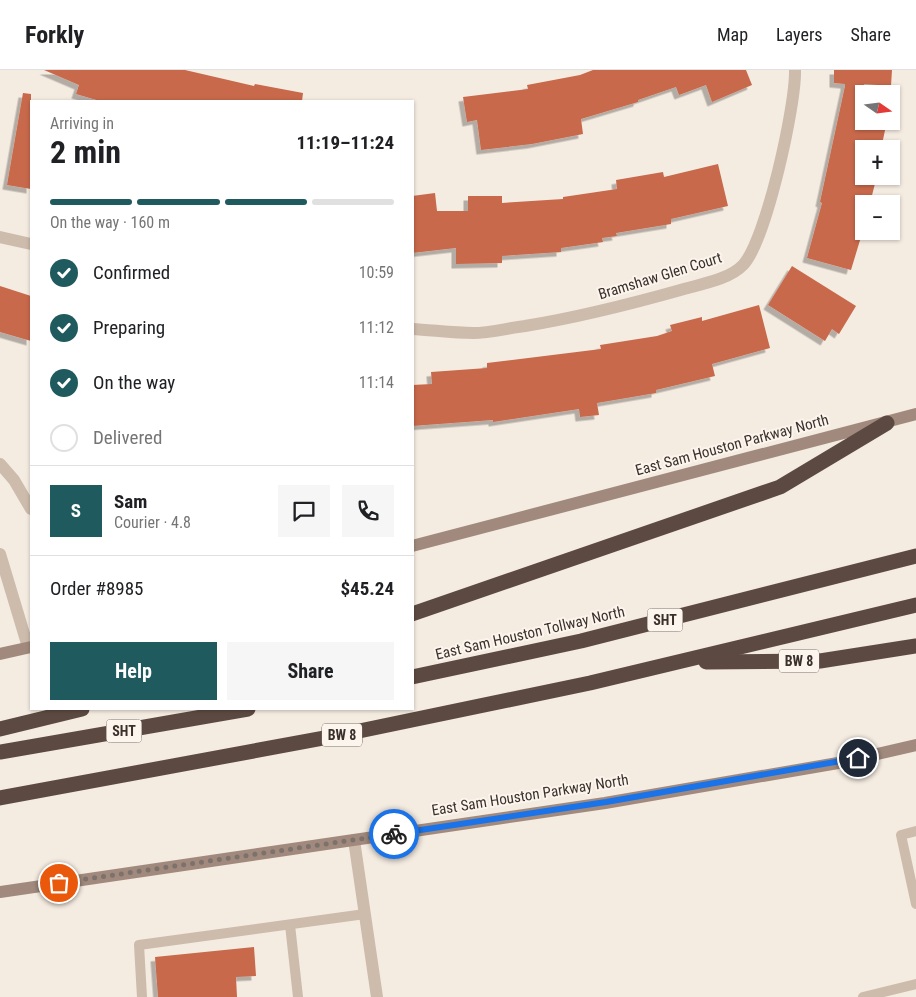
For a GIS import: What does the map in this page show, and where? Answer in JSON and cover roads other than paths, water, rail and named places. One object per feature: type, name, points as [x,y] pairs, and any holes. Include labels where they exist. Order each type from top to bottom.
[{"type":"highway","points":[[414,613],[780,488],[887,422]]},
{"type":"highway","name":"East Sam Houston Tollway North","points":[[414,677],[581,641],[916,556]]},
{"type":"highway","points":[[682,662],[916,605]]},
{"type":"highway","name":"BW 8","points":[[0,798],[340,735],[682,662],[820,662],[916,646]]},
{"type":"highway","points":[[0,729],[78,710]]},
{"type":"highway","name":"SHT","points":[[0,752],[242,710]]},
{"type":"main road","name":"East Sam Houston Parkway North","points":[[414,545],[916,414]]},
{"type":"main road","points":[[0,654],[30,647]]},
{"type":"main road","name":"East Sam Houston Parkway North","points":[[0,892],[625,799],[838,763],[916,745]]},
{"type":"street","name":"Bramshaw Glen Court","points":[[414,329],[474,333],[563,320],[627,306],[725,276],[742,267],[753,253],[760,235],[780,163],[796,85],[795,70]]},
{"type":"street","points":[[0,238],[30,244]]},
{"type":"street","points":[[0,464],[14,480],[30,507]]},
{"type":"street","points":[[0,554],[30,647]]},
{"type":"street","points":[[354,840],[377,997]]},
{"type":"lane","points":[[916,831],[901,835],[916,904]]},
{"type":"lane","points":[[142,997],[139,945],[365,914]]},
{"type":"lane","points":[[290,925],[298,997]]},
{"type":"lane","points":[[863,997],[916,984]]}]
